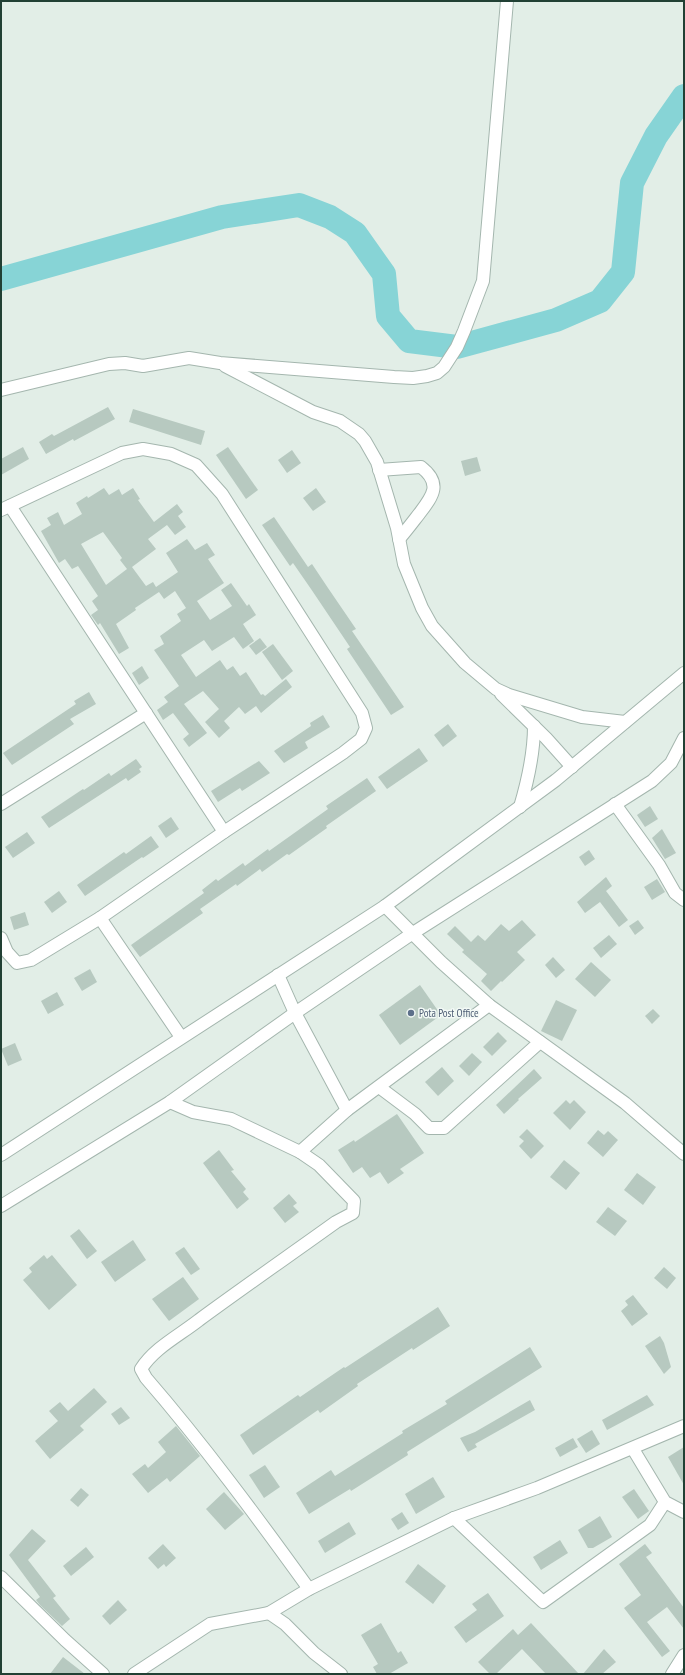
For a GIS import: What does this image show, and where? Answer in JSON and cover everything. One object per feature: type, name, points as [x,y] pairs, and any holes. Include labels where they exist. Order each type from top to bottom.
[{"type":"street","points":[[1,390],[109,364],[125,363],[143,366],[189,358],[220,363],[414,378],[427,376],[444,367],[454,352],[464,331],[483,281],[507,1]]},
{"type":"street","points":[[220,363],[313,412],[340,421],[359,434],[365,441],[377,462],[399,539],[404,564],[422,608],[432,626],[465,663],[496,689],[534,726],[572,767]]},
{"type":"street","points":[[1,938],[7,952],[17,963],[31,960],[100,918],[224,832],[344,753],[361,739],[366,728],[362,713],[222,494],[196,465],[172,454],[143,449],[122,453],[6,508],[146,713],[224,832]]},
{"type":"street","points":[[379,470],[422,467],[430,474],[434,482],[434,490],[430,500],[399,539]]},
{"type":"street","points":[[1,1155],[385,906],[572,767],[684,673]]},
{"type":"street","points":[[496,689],[509,695],[582,717],[626,722]]},
{"type":"street","points":[[1,804],[146,713]]},
{"type":"street","points":[[520,807],[527,784],[534,750],[534,726]]},
{"type":"street","points":[[1,1206],[170,1102],[295,1013],[413,933],[661,774],[671,763],[684,738]]},
{"type":"street","points":[[615,804],[658,865],[674,893],[684,900]]},
{"type":"street","points":[[385,906],[441,962],[489,1005],[625,1103],[684,1154]]},
{"type":"street","points":[[100,918],[181,1037]]},
{"type":"street","points":[[278,975],[295,1013],[347,1110]]},
{"type":"street","points":[[300,1152],[347,1110],[489,1005]]},
{"type":"street","points":[[379,1087],[415,1114],[429,1128],[444,1128],[540,1042]]},
{"type":"street","points":[[170,1102],[194,1112],[231,1119],[300,1152],[318,1165],[354,1201],[353,1213],[336,1222],[190,1327],[147,1360],[141,1369],[146,1378],[222,1470],[309,1589]]},
{"type":"street","points":[[136,1674],[210,1624],[268,1612],[309,1589],[454,1518],[537,1488],[633,1449],[660,1435],[684,1426]]},
{"type":"street","points":[[633,1449],[665,1502],[684,1512]]},
{"type":"street","points":[[454,1518],[543,1602],[650,1525],[665,1502]]},
{"type":"street","points":[[1,1577],[65,1640],[103,1674]]},
{"type":"street","points":[[268,1612],[285,1624],[314,1653],[341,1674]]},
{"type":"street","points":[[672,1674],[684,1655]]},
{"type":"building","points":[[108,407],[115,419],[46,454],[39,442],[52,434],[54,436]]},
{"type":"building","points":[[133,409],[205,431],[201,445],[129,422]]},
{"type":"building","points":[[23,447],[29,459],[1,475],[1,459]]},
{"type":"building","points":[[228,447],[258,490],[246,499],[216,455]]},
{"type":"building","points":[[292,450],[301,463],[287,473],[278,460]]},
{"type":"building","points":[[477,457],[481,471],[465,476],[461,461]]},
{"type":"building","points":[[104,488],[109,495],[119,489],[122,495],[133,488],[140,499],[138,500],[154,522],[177,504],[183,512],[178,516],[186,527],[175,535],[167,525],[148,539],[156,549],[132,567],[146,586],[153,582],[156,587],[178,572],[166,553],[187,539],[195,550],[207,543],[215,555],[208,559],[224,583],[197,601],[210,620],[232,606],[221,590],[231,583],[247,606],[249,604],[256,615],[243,624],[254,641],[243,649],[234,637],[212,651],[204,640],[181,655],[196,677],[220,660],[227,670],[233,666],[240,676],[246,672],[261,695],[263,694],[265,696],[286,679],[292,687],[261,713],[256,706],[245,714],[239,707],[224,721],[230,728],[219,738],[205,722],[219,709],[203,691],[184,704],[207,733],[189,747],[183,739],[189,734],[173,713],[163,720],[157,710],[168,702],[164,697],[179,686],[154,650],[164,644],[160,636],[181,621],[177,614],[186,608],[175,591],[164,599],[159,592],[135,608],[136,610],[116,624],[129,648],[119,654],[100,623],[98,625],[91,615],[98,610],[92,601],[98,596],[78,566],[72,569],[65,559],[59,563],[41,531],[51,525],[47,518],[58,512],[64,525],[82,514],[76,503],[87,496],[88,498]],"holes":[[[103,532],[122,558],[120,560],[127,569],[106,585],[81,544]]]},
{"type":"building","points":[[316,488],[326,502],[313,511],[303,498]]},
{"type":"building","points":[[274,517],[308,567],[312,564],[356,629],[352,631],[404,707],[391,715],[347,649],[350,647],[311,589],[293,563],[290,566],[262,525]]},
{"type":"building","points":[[260,638],[267,647],[256,655],[249,646]]},
{"type":"building","points":[[273,644],[293,671],[282,680],[262,652]]},
{"type":"building","points":[[142,666],[149,678],[139,685],[132,673]]},
{"type":"building","points":[[89,692],[96,704],[70,719],[74,724],[12,765],[3,753],[76,704],[74,701]]},
{"type":"building","points":[[323,715],[330,727],[305,742],[308,748],[284,763],[274,751],[311,726],[310,723]]},
{"type":"building","points":[[448,724],[457,736],[443,747],[434,735]]},
{"type":"building","points":[[419,748],[428,761],[387,789],[378,777]]},
{"type":"building","points":[[136,759],[142,767],[139,769],[141,772],[128,781],[126,778],[49,828],[41,817],[109,773],[111,776]]},
{"type":"building","points":[[259,761],[270,773],[242,791],[240,788],[218,802],[211,791]]},
{"type":"building","points":[[367,778],[376,791],[326,826],[327,828],[289,855],[287,854],[262,872],[260,869],[237,886],[236,884],[200,909],[203,913],[140,957],[131,945],[204,893],[202,890],[216,879],[218,881],[243,863],[245,866],[268,849],[269,851],[328,809],[326,806]]},
{"type":"building","points":[[650,806],[658,819],[645,827],[637,815]]},
{"type":"building","points":[[171,817],[179,829],[166,838],[158,826]]},
{"type":"building","points":[[662,829],[676,853],[665,859],[652,838]]},
{"type":"building","points":[[27,832],[35,843],[13,858],[5,847]]},
{"type":"building","points":[[151,836],[159,847],[85,896],[77,885],[124,852],[126,854]]},
{"type":"building","points":[[589,850],[595,859],[585,866],[579,857]]},
{"type":"building","points":[[606,877],[612,886],[606,891],[628,920],[619,927],[600,902],[585,913],[577,902]]},
{"type":"building","points":[[657,879],[665,892],[652,900],[644,887]]},
{"type":"building","points":[[59,891],[67,902],[52,913],[44,902]]},
{"type":"building","points":[[25,912],[29,925],[14,930],[10,917]]},
{"type":"building","points":[[522,920],[536,935],[517,952],[525,960],[491,991],[481,981],[487,974],[462,952],[464,950],[447,934],[455,926],[471,942],[478,935],[485,941],[501,924],[509,931]]},
{"type":"building","points":[[638,920],[644,928],[635,935],[629,926]]},
{"type":"building","points":[[609,935],[617,944],[601,958],[593,948]]},
{"type":"building","points":[[553,957],[565,970],[556,978],[545,965]]},
{"type":"building","points":[[591,962],[611,980],[595,997],[575,979]]},
{"type":"building","points":[[90,969],[97,982],[82,991],[74,978]]},
{"type":"building","points":[[420,985],[441,1015],[400,1045],[379,1015]]},
{"type":"building","points":[[57,992],[64,1005],[48,1014],[41,1001]]},
{"type":"building","points":[[556,1000],[577,1010],[562,1041],[541,1031]]},
{"type":"building","points":[[653,1009],[660,1016],[652,1024],[645,1016]]},
{"type":"building","points":[[498,1032],[507,1041],[492,1056],[483,1047]]},
{"type":"building","points":[[15,1043],[22,1060],[8,1066],[1,1049]]},
{"type":"building","points":[[472,1053],[482,1062],[469,1076],[459,1066]]},
{"type":"building","points":[[442,1067],[454,1081],[438,1096],[425,1082]]},
{"type":"building","points":[[534,1069],[542,1078],[518,1099],[519,1100],[504,1114],[496,1105]]},
{"type":"building","points":[[566,1100],[570,1104],[574,1100],[586,1112],[570,1130],[553,1113]]},
{"type":"building","points":[[397,1114],[424,1153],[400,1169],[404,1173],[388,1184],[380,1172],[370,1178],[362,1167],[353,1173],[338,1150],[354,1140],[355,1142]]},
{"type":"building","points":[[527,1129],[544,1146],[531,1159],[519,1146],[524,1141],[519,1137]]},
{"type":"building","points":[[598,1130],[604,1135],[608,1131],[618,1140],[603,1157],[587,1143]]},
{"type":"building","points":[[219,1150],[234,1170],[231,1171],[246,1189],[243,1192],[249,1199],[237,1209],[203,1163]]},
{"type":"building","points":[[564,1160],[580,1173],[566,1190],[550,1177]]},
{"type":"building","points":[[637,1173],[656,1187],[643,1205],[624,1190]]},
{"type":"building","points":[[289,1194],[297,1203],[293,1206],[299,1212],[285,1223],[273,1208]]},
{"type":"building","points":[[608,1207],[627,1221],[615,1236],[596,1222]]},
{"type":"building","points":[[79,1229],[97,1251],[87,1259],[70,1236]]},
{"type":"building","points":[[133,1240],[146,1260],[115,1282],[101,1262]]},
{"type":"building","points":[[184,1247],[200,1269],[191,1275],[175,1253]]},
{"type":"building","points":[[44,1255],[47,1259],[52,1255],[77,1285],[49,1310],[23,1280],[32,1272],[29,1268]]},
{"type":"building","points":[[664,1267],[676,1278],[667,1289],[654,1278]]},
{"type":"building","points":[[183,1277],[199,1299],[169,1321],[152,1299]]},
{"type":"building","points":[[633,1295],[648,1314],[632,1326],[621,1311],[628,1305],[625,1301]]},
{"type":"building","points":[[438,1307],[450,1326],[413,1350],[412,1348],[357,1384],[358,1386],[320,1413],[318,1410],[253,1455],[240,1435],[298,1395],[300,1397]]},
{"type":"building","points":[[660,1336],[664,1343],[671,1367],[664,1374],[645,1346]]},
{"type":"building","points":[[530,1347],[542,1367],[407,1452],[408,1455],[351,1491],[350,1489],[309,1514],[296,1493],[331,1470],[335,1476],[403,1433],[402,1431],[447,1404],[445,1401]]},
{"type":"building","points":[[94,1388],[107,1402],[80,1426],[84,1430],[50,1459],[35,1441],[58,1421],[49,1411],[60,1402],[68,1411]]},
{"type":"building","points":[[647,1395],[654,1405],[607,1430],[602,1420]]},
{"type":"building","points":[[530,1400],[535,1410],[475,1444],[477,1447],[468,1452],[460,1438],[475,1432]]},
{"type":"building","points":[[121,1407],[130,1418],[119,1425],[111,1414]]},
{"type":"building","points":[[176,1426],[200,1456],[170,1482],[167,1478],[148,1493],[132,1474],[145,1464],[148,1468],[166,1452],[158,1442]]},
{"type":"building","points":[[592,1430],[600,1444],[586,1453],[577,1439]]},
{"type":"building","points":[[573,1438],[578,1447],[560,1457],[555,1448]]},
{"type":"building","points":[[684,1447],[684,1485],[668,1457]]},
{"type":"building","points":[[265,1465],[280,1487],[264,1498],[249,1475]]},
{"type":"building","points":[[433,1477],[445,1497],[416,1514],[405,1494]]},
{"type":"building","points":[[81,1488],[89,1495],[78,1507],[70,1500]]},
{"type":"building","points":[[634,1489],[649,1511],[638,1519],[622,1497]]},
{"type":"building","points":[[224,1492],[244,1514],[225,1530],[206,1509]]},
{"type":"building","points":[[402,1512],[409,1523],[398,1530],[391,1519]]},
{"type":"building","points":[[600,1516],[612,1537],[593,1548],[588,1548],[578,1530]]},
{"type":"building","points":[[349,1522],[356,1534],[325,1553],[318,1541]]},
{"type":"building","points":[[32,1529],[46,1541],[28,1560],[56,1596],[53,1598],[70,1619],[62,1626],[36,1600],[40,1597],[9,1555]]},
{"type":"building","points":[[560,1540],[568,1553],[541,1570],[533,1557]]},
{"type":"building","points":[[163,1544],[176,1558],[166,1567],[164,1564],[158,1569],[148,1558]]},
{"type":"building","points":[[645,1544],[652,1553],[646,1557],[684,1608],[684,1629],[667,1607],[647,1622],[670,1651],[662,1657],[624,1608],[641,1595],[619,1564]]},
{"type":"building","points":[[86,1547],[94,1557],[71,1576],[63,1566]]},
{"type":"building","points":[[418,1564],[446,1586],[433,1604],[405,1582]]},
{"type":"building","points":[[488,1593],[504,1616],[466,1643],[454,1627],[477,1610],[472,1604]]},
{"type":"building","points":[[118,1600],[127,1610],[110,1625],[102,1616]]},
{"type":"building","points":[[381,1623],[398,1653],[401,1651],[408,1663],[389,1674],[377,1674],[373,1667],[378,1664],[361,1635]]},
{"type":"building","points":[[531,1623],[579,1674],[546,1674],[522,1649],[496,1674],[490,1674],[478,1662],[513,1629],[518,1635]]},
{"type":"building","points":[[604,1649],[616,1662],[602,1674],[583,1674]]},
{"type":"building","points":[[63,1657],[85,1674],[50,1674]]},
{"type":"waterway","points":[[1,279],[222,217],[299,205],[330,217],[355,233],[384,274],[388,316],[409,341],[457,347],[556,320],[600,301],[623,272],[632,183],[656,136],[684,96]]},
{"type":"place","name":"Pota Post Office","points":[[411,1013]]}]
